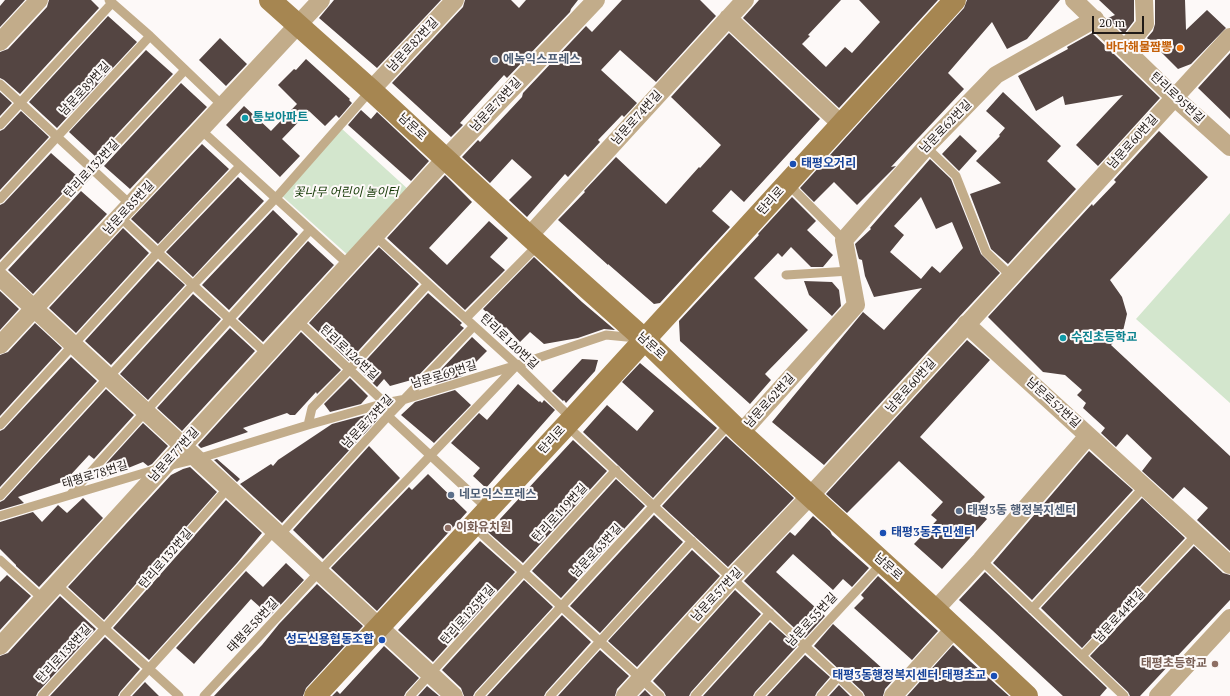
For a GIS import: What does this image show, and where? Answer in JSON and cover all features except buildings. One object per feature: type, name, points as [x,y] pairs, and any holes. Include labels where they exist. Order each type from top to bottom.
[{"type":"main road","name":"남문로","points":[[270,0],[372,90],[534,240],[644,339],[736,427],[1027,696]]},
{"type":"main road","name":"탄리로","points":[[315,696],[378,626],[569,422],[955,0]]},
{"type":"street","points":[[0,42],[39,0]]},
{"type":"street","name":"남문로85번길","points":[[0,345],[321,0]]},
{"type":"street","name":"남문로82번길","points":[[372,90],[455,0]]},
{"type":"street","name":"남문로78번길","points":[[446,158],[596,0]]},
{"type":"street","name":"남문로74번길","points":[[534,240],[744,0]]},
{"type":"street","name":"탄리로95번길","points":[[1074,0],[1174,97],[1230,147]]},
{"type":"street","points":[[1125,49],[1145,24],[1144,0]]},
{"type":"street","points":[[728,18],[841,124]]},
{"type":"street","name":"남문로62번길","points":[[736,427],[856,305],[844,240],[926,147],[996,75],[1095,19]]},
{"type":"street","name":"남문로60번길","points":[[811,495],[1230,37]]},
{"type":"street","name":"남문로77번길","points":[[0,646],[446,158]]},
{"type":"street","points":[[0,277],[454,696]]},
{"type":"street","name":"남문로52번길","points":[[935,610],[981,560],[1088,436],[966,324]]},
{"type":"street","points":[[1088,436],[1230,565]]},
{"type":"street","name":"남문로57번길","points":[[624,696],[732,578],[811,495]]},
{"type":"street","points":[[1158,696],[1230,618]]},
{"type":"street","points":[[893,696],[954,629]]},
{"type":"lane","points":[[0,125],[110,1],[150,36],[223,106]]},
{"type":"lane","name":"남문로89번길","points":[[0,199],[150,36]]},
{"type":"lane","name":"탄리로132번길","points":[[0,269],[185,70]]},
{"type":"lane","points":[[0,84],[92,169],[158,252],[267,354]]},
{"type":"lane","points":[[0,496],[193,285],[276,198],[372,90]]},
{"type":"lane","points":[[201,130],[349,264]]},
{"type":"lane","points":[[926,147],[956,176],[986,252],[1011,276]]},
{"type":"lane","points":[[0,425],[158,252],[240,166]]},
{"type":"lane","name":"탄리로","points":[[787,183],[844,240]]},
{"type":"lane","points":[[69,496],[310,230]]},
{"type":"lane","name":"탄리로120번길","points":[[375,236],[517,365],[569,422]]},
{"type":"lane","points":[[466,318],[534,240]]},
{"type":"lane","points":[[786,275],[850,271]]},
{"type":"lane","points":[[308,425],[312,408],[428,284]]},
{"type":"lane","name":"탄리로126번길","points":[[298,321],[385,403]]},
{"type":"lane","name":"남문로73번길","points":[[277,533],[474,326]]},
{"type":"lane","name":"남문로69번길","points":[[197,459],[308,425],[385,403],[406,399],[517,365],[606,335],[644,339]]},
{"type":"lane","name":"남문로69번길","points":[[430,456],[517,365]]},
{"type":"lane","points":[[385,403],[388,416],[488,509]]},
{"type":"lane","points":[[569,422],[654,506],[859,696]]},
{"type":"lane","name":"남문로63번길","points":[[479,696],[654,506],[736,427]]},
{"type":"lane","points":[[319,572],[430,456]]},
{"type":"lane","name":"태평로78번길","points":[[0,516],[164,467],[197,459]]},
{"type":"lane","name":"탄리로119번길","points":[[523,572],[616,470]]},
{"type":"lane","points":[[1032,609],[1144,487]]},
{"type":"lane","name":"탄리로132번길","points":[[104,629],[228,488]]},
{"type":"lane","points":[[472,526],[660,696]]},
{"type":"lane","points":[[124,696],[277,533]]},
{"type":"lane","name":"남문로44번길","points":[[1082,656],[1197,534]]},
{"type":"lane","points":[[550,696],[692,541]]},
{"type":"lane","points":[[981,560],[1124,696]]},
{"type":"lane","name":"남문로55번길","points":[[759,696],[883,562]]},
{"type":"lane","points":[[2,566],[43,599]]},
{"type":"lane","name":"태평로58번길","points":[[204,696],[319,572]]},
{"type":"lane","name":"탄리로125번길","points":[[410,696],[523,572]]},
{"type":"lane","name":"탄리로138번길","points":[[56,584],[179,696]]},
{"type":"lane","points":[[695,696],[770,613]]},
{"type":"lane","name":"탄리로138번길","points":[[42,696],[104,629]]},
{"type":"lane","points":[[821,696],[838,677]]},
{"type":"green space","name":"꽃나무 어린이 놀이터","points":[[341,128],[410,191],[350,257],[281,195]]},
{"type":"green space","points":[[1230,213],[1230,403],[1136,319]]},
{"type":"place","name":"바다해물짬뽕","points":[[1180,48]]},
{"type":"place","name":"에녹익스프레스","points":[[495,60]]},
{"type":"place","name":"통보아파트","points":[[245,118]]},
{"type":"place","name":"태평오거리","points":[[793,164]]},
{"type":"place","name":"수진초등학교","points":[[1063,338]]},
{"type":"place","name":"네모익스프레스","points":[[451,495]]},
{"type":"place","name":"태평3동 행정복지센터","points":[[959,511]]},
{"type":"place","name":"이화유치원","points":[[448,528]]},
{"type":"place","name":"태평3동주민센터","points":[[883,533]]},
{"type":"place","name":"성도신용협동조합","points":[[382,640]]},
{"type":"place","name":"태평초등학교","points":[[1215,664]]},
{"type":"place","name":"태평3동행정복지센터.태평초교","points":[[994,676]]}]
